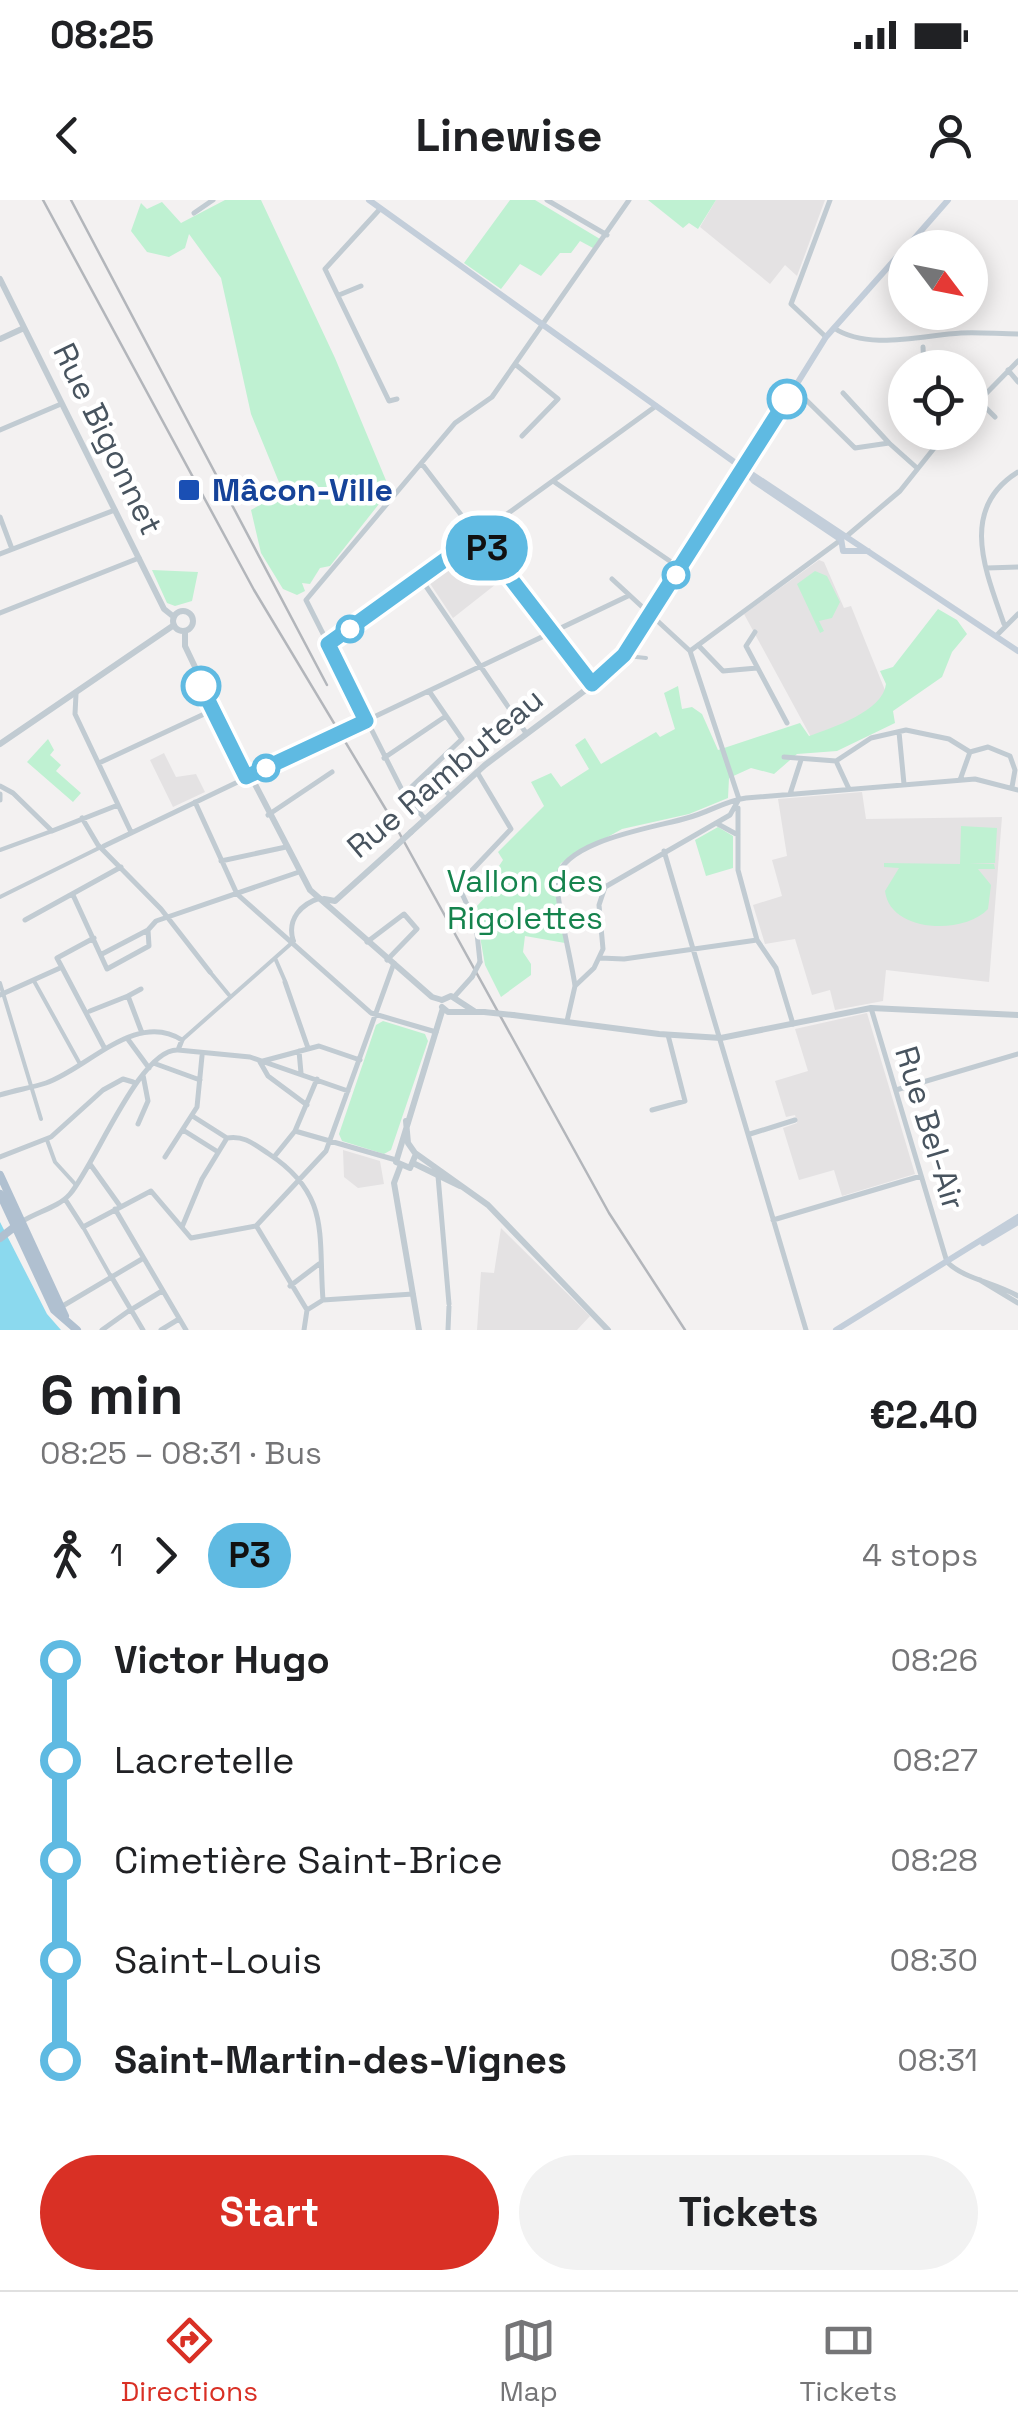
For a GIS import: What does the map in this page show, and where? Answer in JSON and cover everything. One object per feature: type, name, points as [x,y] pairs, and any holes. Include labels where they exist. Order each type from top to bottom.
[{"type":"main road","points":[[369,200],[844,542],[875,554],[1018,651]]},
{"type":"main road","name":"Rue Rambuteau","points":[[921,230],[948,200]]},
{"type":"main road","name":"Rue Rambuteau","points":[[744,469],[826,337],[888,267]]},
{"type":"main road","points":[[753,454],[756,478],[844,542]]},
{"type":"main road","points":[[0,1175],[10,1230]]},
{"type":"main road","points":[[0,1194],[10,1230],[66,1318]]},
{"type":"main road","points":[[0,1207],[54,1310],[77,1330]]},
{"type":"main road","points":[[836,1330],[1018,1220]]},
{"type":"street","points":[[194,213],[212,200]]},
{"type":"street","points":[[547,200],[607,235]]},
{"type":"street","points":[[424,819],[404,794],[384,758],[306,600],[455,424],[492,397],[629,200]]},
{"type":"street","points":[[826,337],[791,304],[830,200]]},
{"type":"street","points":[[380,209],[325,269],[390,402],[398,399]]},
{"type":"street","name":"Rue Bigonnet","points":[[0,279],[21,330],[38,353],[164,609],[174,621],[182,611],[190,614],[192,624],[184,631]]},
{"type":"street","points":[[339,294],[361,286]]},
{"type":"street","points":[[834,328],[848,336],[904,340],[963,333],[1018,334]]},
{"type":"street","points":[[0,339],[21,330]]},
{"type":"street","points":[[988,391],[1018,360]]},
{"type":"street","points":[[515,364],[558,399],[522,436]]},
{"type":"street","points":[[1008,370],[1018,382]]},
{"type":"street","points":[[794,388],[855,448],[888,442]]},
{"type":"street","points":[[843,393],[888,441]]},
{"type":"street","points":[[0,430],[62,404]]},
{"type":"street","points":[[328,644],[656,406]]},
{"type":"street","points":[[988,410],[995,417]]},
{"type":"street","points":[[898,450],[918,468]]},
{"type":"street","points":[[690,650],[804,565],[844,542],[900,491],[932,450]]},
{"type":"street","points":[[422,464],[592,684]]},
{"type":"street","name":"Rue Rambuteau","points":[[320,898],[335,901],[477,772],[615,668],[744,469]]},
{"type":"street","points":[[1004,624],[979,544],[984,512],[999,488],[1018,472]]},
{"type":"street","points":[[734,484],[756,478]]},
{"type":"street","points":[[553,481],[680,568]]},
{"type":"street","points":[[0,554],[115,510]]},
{"type":"street","points":[[0,517],[12,549]]},
{"type":"street","points":[[0,613],[139,558]]},
{"type":"street","points":[[986,568],[1018,566]]},
{"type":"street","points":[[421,578],[526,733]]},
{"type":"street","points":[[612,579],[690,650],[739,799],[738,870],[757,940],[776,968],[793,1024]]},
{"type":"street","points":[[0,897],[628,596]]},
{"type":"street","points":[[996,636],[1018,614]]},
{"type":"street","points":[[0,744],[174,621],[184,631],[185,646],[215,709],[299,872],[320,898],[368,941],[450,1005],[668,1035],[720,1038],[871,1008],[1018,1015]]},
{"type":"street","points":[[754,632],[746,646],[787,723]]},
{"type":"street","points":[[698,645],[723,672],[758,668]]},
{"type":"street","points":[[627,656],[646,658]]},
{"type":"street","points":[[404,794],[462,739],[428,691]]},
{"type":"street","points":[[76,692],[75,714],[131,832]]},
{"type":"street","points":[[99,764],[215,709]]},
{"type":"street","points":[[384,758],[446,716]]},
{"type":"street","points":[[899,732],[904,784]]},
{"type":"street","points":[[567,1021],[575,986],[557,880],[565,864],[621,833],[690,818],[739,799],[987,779],[1015,789],[1014,755],[994,747],[970,752],[932,734],[899,732],[872,738],[836,761],[784,757]]},
{"type":"street","points":[[960,780],[970,752]]},
{"type":"street","points":[[790,794],[801,760]]},
{"type":"street","points":[[836,761],[849,789]]},
{"type":"street","points":[[429,771],[450,796]]},
{"type":"street","points":[[268,815],[332,772]]},
{"type":"street","points":[[404,1165],[400,1150],[406,1121],[436,1031],[480,962],[476,924],[458,885],[511,829],[477,772]]},
{"type":"street","points":[[0,786],[16,795],[52,831]]},
{"type":"street","points":[[194,802],[238,894],[374,1014],[436,1031]]},
{"type":"street","points":[[0,850],[118,805]]},
{"type":"street","points":[[575,986],[600,958],[599,905],[605,886],[738,808]]},
{"type":"street","points":[[83,819],[229,996]]},
{"type":"street","points":[[716,823],[738,835]]},
{"type":"street","points":[[221,861],[286,848]]},
{"type":"street","points":[[664,851],[806,1330]]},
{"type":"street","points":[[25,920],[122,867]]},
{"type":"street","points":[[102,954],[148,930],[156,921],[299,872]]},
{"type":"street","points":[[72,895],[106,970],[149,946],[148,930]]},
{"type":"street","points":[[306,948],[294,942],[290,926],[294,916],[320,898]]},
{"type":"street","points":[[83,1227],[143,1192],[156,1194],[193,1238],[256,1226],[331,1142],[390,960],[417,929],[404,914],[368,941]]},
{"type":"street","points":[[94,938],[57,958],[106,1049]]},
{"type":"street","points":[[600,958],[609,960],[757,940]]},
{"type":"street","points":[[178,1050],[182,1040],[229,996],[294,942]]},
{"type":"street","points":[[275,958],[308,1048]]},
{"type":"street","points":[[2,994],[60,968]]},
{"type":"street","points":[[34,981],[80,1064]]},
{"type":"street","points":[[0,982],[41,1119]]},
{"type":"street","points":[[88,1012],[141,990]]},
{"type":"street","points":[[128,996],[142,1033]]},
{"type":"street","name":"Rue Bel-Air","points":[[871,1008],[947,1262]]},
{"type":"street","points":[[0,1094],[44,1084],[142,1033],[173,1034],[182,1040]]},
{"type":"street","points":[[652,1110],[685,1101],[668,1035]]},
{"type":"street","points":[[127,1038],[153,1066],[200,1080]]},
{"type":"street","points":[[260,1062],[319,1046],[360,1060]]},
{"type":"street","points":[[10,1230],[65,1200],[133,1082],[169,1051],[250,1057],[349,1091]]},
{"type":"street","points":[[299,1051],[301,1074]]},
{"type":"street","points":[[896,1090],[1018,1054]]},
{"type":"street","points":[[165,1158],[194,1117],[202,1055]]},
{"type":"street","points":[[260,1062],[268,1076],[307,1105]]},
{"type":"street","points":[[138,1124],[148,1101],[143,1075]]},
{"type":"street","points":[[0,1157],[46,1140],[103,1090],[123,1080],[133,1082]]},
{"type":"street","points":[[274,1158],[296,1131],[317,1080]]},
{"type":"street","points":[[194,1117],[227,1138],[244,1138],[302,1178],[320,1218],[323,1300]]},
{"type":"street","points":[[749,1134],[795,1120]]},
{"type":"street","points":[[406,1121],[414,1152]]},
{"type":"street","points":[[182,1130],[218,1152]]},
{"type":"street","points":[[296,1131],[404,1165],[440,1172]]},
{"type":"street","points":[[182,1227],[227,1138]]},
{"type":"street","points":[[46,1140],[55,1162],[76,1185]]},
{"type":"street","points":[[400,1150],[414,1152],[505,1221],[608,1330]]},
{"type":"street","points":[[414,1152],[404,1165],[396,1193],[419,1330]]},
{"type":"street","points":[[89,1163],[186,1330]]},
{"type":"street","points":[[440,1172],[449,1330]]},
{"type":"street","points":[[773,1220],[920,1176]]},
{"type":"street","points":[[65,1200],[144,1330]]},
{"type":"street","points":[[256,1226],[307,1310],[304,1330]]},
{"type":"street","points":[[61,1308],[142,1259]]},
{"type":"street","points":[[947,1262],[956,1271],[990,1280],[1018,1299]]},
{"type":"street","points":[[290,1286],[320,1263]]},
{"type":"street","points":[[102,1330],[162,1291]]},
{"type":"street","points":[[307,1310],[323,1300],[413,1294]]},
{"type":"street","points":[[165,1329],[179,1319]]},
{"type":"shaded area","points":[[716,200],[825,200],[797,276],[785,265],[770,284],[700,227]]},
{"type":"shaded area","points":[[478,542],[505,577],[453,618],[427,579]]},
{"type":"shaded area","points":[[819,560],[824,562],[844,608],[851,606],[891,705],[812,739],[744,614]]},
{"type":"shaded area","points":[[164,753],[176,777],[196,774],[205,792],[173,807],[150,760]]},
{"type":"shaded area","points":[[862,792],[866,819],[1002,817],[989,982],[886,970],[883,1001],[835,1010],[830,990],[812,995],[795,939],[765,944],[753,905],[782,896],[772,860],[787,856],[778,799]]},
{"type":"shaded area","points":[[867,1013],[915,1174],[842,1196],[834,1170],[799,1180],[783,1128],[797,1123],[795,1115],[786,1117],[775,1081],[808,1071],[795,1029]]},
{"type":"shaded area","points":[[343,1150],[380,1161],[384,1184],[358,1188],[344,1177]]},
{"type":"shaded area","points":[[501,1228],[590,1316],[577,1330],[477,1330],[481,1272],[494,1273]]},
{"type":"green space","points":[[225,200],[261,200],[335,358],[390,490],[330,566],[320,568],[310,584],[302,583],[305,591],[297,595],[283,589],[261,553],[251,510],[283,492],[251,414],[221,278],[189,234],[185,248],[169,257],[147,252],[131,231],[141,203],[147,209],[162,202],[181,223]]},
{"type":"green space","points":[[510,200],[535,200],[600,239],[593,248],[580,241],[571,253],[560,253],[541,276],[520,264],[501,289],[464,263]]},
{"type":"green space","points":[[648,200],[716,200],[698,229],[689,223],[683,228]]},
{"type":"green space","points":[[152,570],[198,572],[192,601],[175,606],[167,603]]},
{"type":"green space","points":[[815,571],[827,576],[840,602],[832,618],[819,621],[824,631],[820,633],[797,584]]},
{"type":"green space","name":"Vallon des Rigolettes","points":[[938,609],[957,620],[967,634],[952,652],[942,677],[893,711],[895,723],[837,751],[797,754],[774,774],[751,768],[729,778],[728,798],[689,814],[622,829],[561,863],[555,877],[565,943],[525,936],[523,952],[531,964],[531,975],[501,997],[485,965],[475,908],[494,888],[489,881],[503,860],[498,852],[544,806],[531,782],[551,773],[561,787],[589,769],[575,745],[585,738],[601,764],[656,732],[660,737],[675,729],[664,693],[678,686],[682,709],[692,707],[702,714],[718,750],[800,723],[809,736],[843,723],[883,694],[886,684],[880,671],[893,667]]},
{"type":"green space","points":[[48,739],[54,750],[50,755],[61,765],[56,771],[81,793],[73,802],[27,762]]},
{"type":"green space","points":[[961,826],[997,828],[995,863],[969,863],[994,864],[995,869],[978,869],[991,885],[988,909],[977,917],[946,926],[929,926],[900,915],[890,905],[885,891],[899,868],[884,867],[884,863],[960,864]]},
{"type":"green space","points":[[718,827],[733,836],[733,868],[706,876],[695,840]]},
{"type":"green space","points":[[383,1021],[425,1034],[428,1041],[391,1150],[384,1154],[342,1141],[339,1134],[376,1025]]},
{"type":"water","points":[[0,1222],[47,1314],[61,1330],[0,1330]]},
{"type":"railway","points":[[43,200],[254,590],[391,818],[609,1213],[685,1330]]},
{"type":"railway","points":[[71,200],[327,685]]},
{"type":"bus line","name":"P3","points":[[201,686],[246,777],[366,721],[328,644],[478,536],[592,684],[615,668],[624,655],[787,399]]},
{"type":"place","name":"Mâcon-Ville","points":[[189,490]]}]
